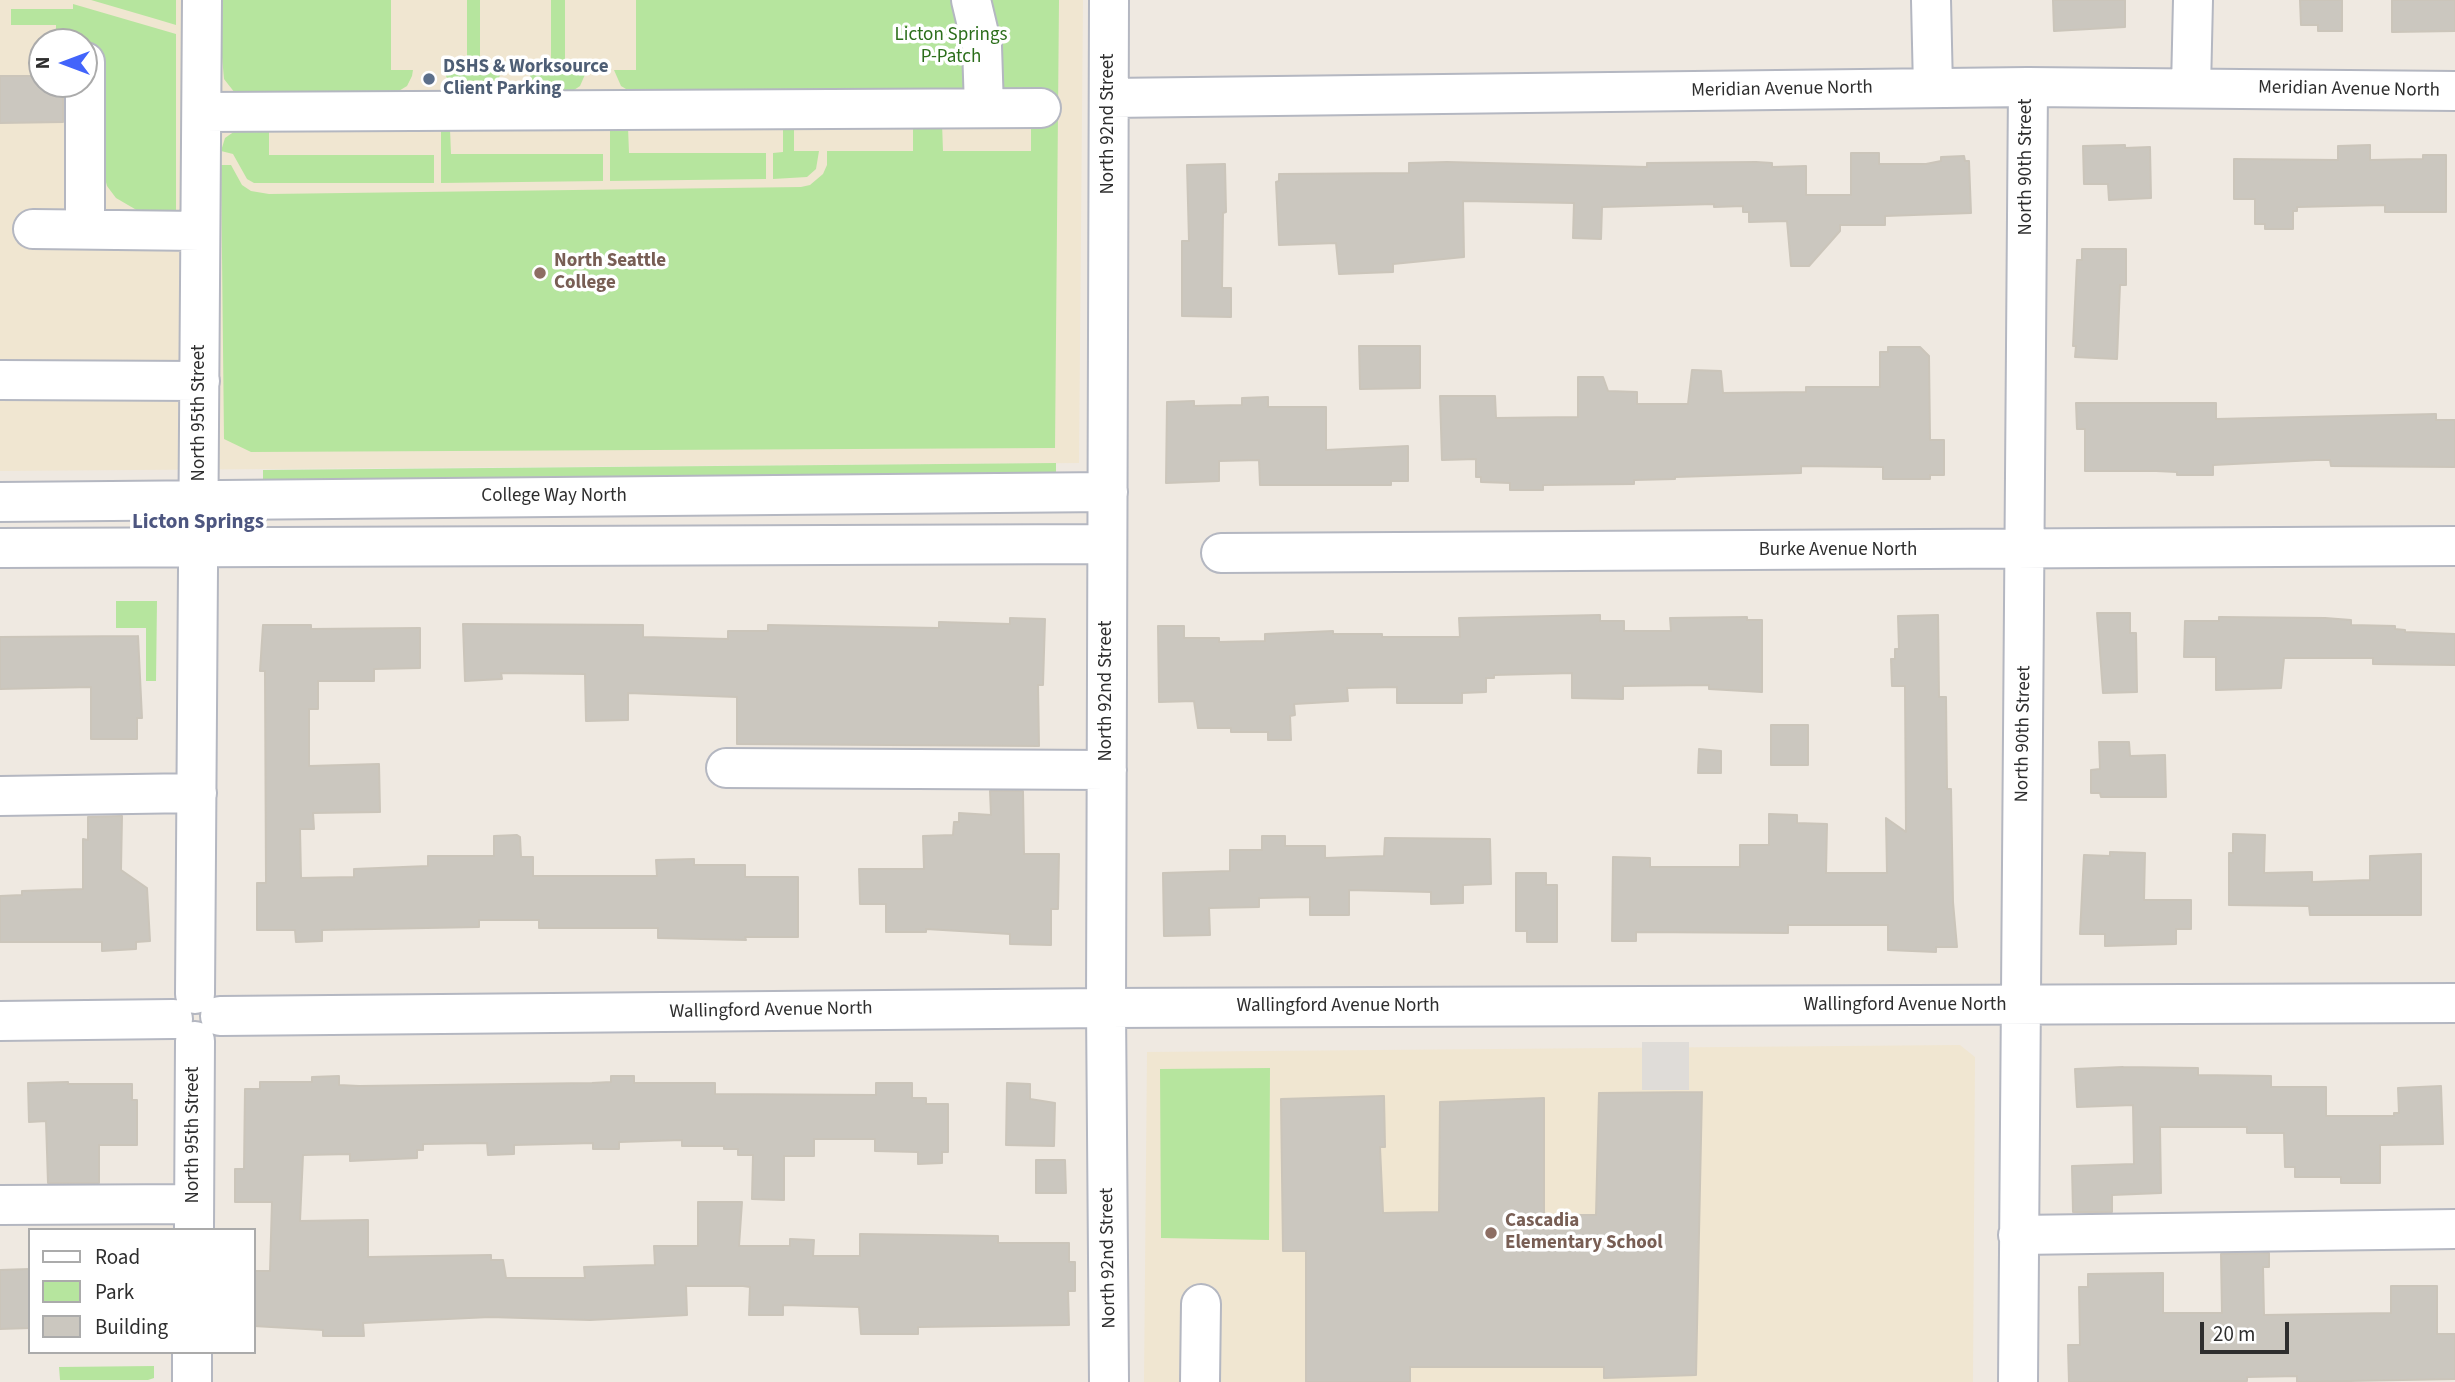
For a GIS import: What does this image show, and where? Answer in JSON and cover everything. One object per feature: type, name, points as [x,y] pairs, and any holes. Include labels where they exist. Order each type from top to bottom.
[{"type":"street","name":"North 95th Street","points":[[194,1217],[202,0]]},
{"type":"street","points":[[971,0],[982,46],[984,108]]},
{"type":"street","name":"North 92nd Street","points":[[1109,0],[1107,1008],[1110,1382]]},
{"type":"street","points":[[1931,0],[1933,88]]},
{"type":"street","points":[[2191,88],[2193,0]]},
{"type":"street","name":"Meridian Avenue North","points":[[1109,97],[2028,87],[2455,91]]},
{"type":"street","name":"North 90th Street","points":[[2018,1382],[2028,87]]},
{"type":"street","points":[[85,98],[85,229]]},
{"type":"street","points":[[203,112],[1041,108]]},
{"type":"street","points":[[33,229],[200,231]]},
{"type":"street","points":[[0,380],[200,381]]},
{"type":"street","name":"College Way North","points":[[0,502],[1108,492]]},
{"type":"street","points":[[0,548],[1107,544]]},
{"type":"street","name":"Burke Avenue North","points":[[1221,553],[2455,546]]},
{"type":"street","points":[[726,768],[1107,771]]},
{"type":"street","points":[[0,796],[197,793]]},
{"type":"street","name":"Wallingford Avenue North","points":[[0,1021],[1107,1008],[2455,1003]]},
{"type":"street","points":[[0,1205],[194,1217]]},
{"type":"street","points":[[2018,1235],[2455,1229]]},
{"type":"street","points":[[1200,1382],[1201,1304]]},
{"type":"street","points":[[192,1354],[192,1382]]},
{"type":"shaded area","name":"North Seattle College","points":[[0,0],[1083,0],[1079,463],[0,471]]},
{"type":"shaded area","points":[[1642,1042],[1689,1042],[1689,1090],[1642,1090]]},
{"type":"shaded area","points":[[1960,1045],[1975,1057],[1973,1382],[1144,1382],[1147,1052]]},
{"type":"green space","points":[[91,0],[176,0],[176,25],[156,19]]},
{"type":"green space","points":[[217,0],[391,0],[391,70],[413,70],[412,76],[407,86],[397,92],[235,93],[224,79]]},
{"type":"green space","points":[[467,0],[480,0],[480,70],[502,70],[496,86],[486,92],[461,92],[451,86],[446,76],[445,70],[467,70]]},
{"type":"green space","points":[[551,0],[565,0],[565,70],[587,70],[580,86],[571,92],[546,92],[536,86],[530,76],[530,70],[551,70]]},
{"type":"green space","name":"Licton Springs P-Patch","points":[[636,0],[1059,0],[1055,448],[251,452],[224,439],[221,165],[231,165],[242,185],[251,191],[269,194],[801,187],[810,185],[823,174],[827,165],[827,151],[913,151],[913,123],[942,123],[943,151],[1031,151],[1031,123],[631,92],[621,86],[614,70],[636,70]]},
{"type":"green space","points":[[73,4],[176,34],[176,213],[140,212],[116,198],[107,186],[100,159],[98,28],[11,25],[11,9],[73,9]]},
{"type":"green space","points":[[783,125],[794,125],[794,151],[819,151],[816,169],[807,177],[773,179],[773,153],[783,152]]},
{"type":"green space","points":[[610,127],[628,127],[629,153],[766,153],[766,179],[610,181]]},
{"type":"green space","points":[[441,129],[450,129],[451,154],[603,154],[603,181],[441,183]]},
{"type":"green space","points":[[235,131],[269,131],[269,155],[434,155],[434,183],[254,183],[247,179],[233,154],[221,151],[225,138]]},
{"type":"green space","points":[[1056,463],[1056,475],[263,481],[263,470]]},
{"type":"green space","points":[[116,601],[157,601],[156,681],[146,681],[146,628],[116,628]]},
{"type":"green space","points":[[1270,1068],[1269,1240],[1161,1238],[1160,1069]]},
{"type":"green space","points":[[154,1366],[154,1378],[148,1380],[60,1380],[59,1367]]},
{"type":"building","points":[[2053,0],[2125,0],[2125,27],[2054,31]]},
{"type":"building","points":[[2300,0],[2342,0],[2342,31],[2318,31],[2318,25],[2301,25]]},
{"type":"building","points":[[2392,0],[2455,0],[2455,31],[2392,32]]},
{"type":"building","points":[[0,76],[28,76],[28,98],[63,98],[63,122],[0,123]]},
{"type":"building","points":[[2125,145],[2125,148],[2150,147],[2151,198],[2109,200],[2108,184],[2084,184],[2083,146]]},
{"type":"building","points":[[2370,145],[2370,160],[2423,159],[2423,155],[2446,155],[2446,212],[2385,212],[2385,205],[2297,207],[2297,211],[2293,211],[2293,229],[2265,229],[2265,224],[2255,224],[2255,199],[2234,199],[2234,159],[2338,160],[2338,146]]},
{"type":"building","points":[[1851,153],[1879,153],[1879,164],[1926,164],[1941,161],[1941,157],[1964,156],[1965,161],[1969,161],[1971,213],[1885,216],[1885,225],[1840,225],[1840,231],[1809,266],[1791,266],[1787,221],[1749,222],[1749,212],[1743,212],[1743,206],[1714,207],[1714,204],[1602,207],[1601,239],[1573,238],[1574,203],[1463,201],[1464,257],[1393,264],[1393,272],[1339,274],[1336,243],[1279,245],[1276,182],[1279,181],[1279,174],[1409,173],[1409,163],[1447,162],[1647,167],[1647,163],[1756,162],[1772,163],[1772,167],[1806,166],[1806,195],[1851,195]]},
{"type":"building","points":[[1225,164],[1226,212],[1223,213],[1222,288],[1231,288],[1231,317],[1182,316],[1182,241],[1189,241],[1187,165]]},
{"type":"building","points":[[2082,249],[2126,249],[2126,285],[2120,285],[2117,359],[2075,357],[2076,346],[2073,346],[2077,260],[2082,260]]},
{"type":"building","points":[[1359,346],[1420,346],[1420,388],[1360,389]]},
{"type":"building","points":[[1888,347],[1920,347],[1929,356],[1930,440],[1944,440],[1944,475],[1930,475],[1930,479],[1883,479],[1883,467],[1801,466],[1801,473],[1675,477],[1634,480],[1634,484],[1543,485],[1543,490],[1510,490],[1510,483],[1481,482],[1481,477],[1476,477],[1476,459],[1442,460],[1440,396],[1495,396],[1496,418],[1578,417],[1578,377],[1603,377],[1608,391],[1637,392],[1637,404],[1688,404],[1692,370],[1721,371],[1723,393],[1806,392],[1806,387],[1880,387],[1880,352],[1888,352]]},
{"type":"building","points":[[1268,397],[1268,407],[1326,407],[1326,450],[1408,446],[1408,481],[1391,481],[1391,485],[1260,485],[1259,460],[1219,461],[1219,481],[1166,483],[1167,402],[1194,401],[1194,406],[1242,405],[1242,398]]},
{"type":"building","points":[[2076,403],[2216,403],[2216,419],[2436,414],[2436,420],[2455,420],[2455,467],[2331,466],[2330,460],[2316,460],[2213,465],[2213,475],[2177,475],[2177,472],[2156,471],[2085,471],[2085,429],[2077,429]]},
{"type":"building","points":[[2097,613],[2130,613],[2130,633],[2136,633],[2137,692],[2103,693]]},
{"type":"building","points":[[1600,615],[1600,621],[1624,621],[1624,631],[1671,631],[1670,618],[1747,617],[1747,620],[1762,620],[1762,692],[1709,689],[1709,685],[1623,686],[1623,699],[1572,698],[1572,673],[1494,675],[1494,678],[1486,678],[1486,692],[1462,693],[1462,703],[1397,703],[1397,687],[1347,688],[1348,701],[1294,704],[1295,715],[1290,716],[1291,740],[1268,740],[1268,732],[1231,732],[1231,728],[1198,728],[1194,701],[1159,702],[1158,626],[1184,626],[1184,638],[1219,638],[1219,642],[1265,641],[1265,634],[1333,631],[1333,634],[1382,634],[1382,637],[1460,637],[1459,618]]},
{"type":"building","points":[[1938,615],[1939,697],[1946,697],[1947,789],[1951,789],[1953,902],[1957,947],[1936,947],[1936,952],[1888,950],[1888,925],[1788,925],[1788,933],[1636,932],[1636,941],[1612,941],[1613,857],[1650,858],[1650,867],[1740,867],[1740,845],[1769,845],[1769,814],[1797,815],[1797,823],[1827,824],[1826,873],[1887,873],[1886,818],[1906,832],[1905,686],[1892,686],[1891,659],[1895,659],[1895,649],[1899,649],[1898,616]]},
{"type":"building","points":[[2219,617],[2325,618],[2351,620],[2351,625],[2395,626],[2395,629],[2405,632],[2455,634],[2455,665],[2373,664],[2373,658],[2284,658],[2281,688],[2216,690],[2216,657],[2184,657],[2185,621],[2219,621]]},
{"type":"building","points":[[1010,618],[1045,619],[1043,685],[1038,685],[1039,746],[737,744],[737,697],[628,693],[628,720],[586,721],[585,674],[501,673],[502,679],[465,681],[463,624],[643,625],[643,637],[728,639],[728,631],[768,631],[768,625],[939,628],[939,622],[1010,624]]},
{"type":"building","points":[[263,625],[311,625],[311,629],[420,628],[420,668],[374,669],[374,681],[318,681],[318,709],[309,709],[309,766],[379,764],[380,812],[313,813],[314,829],[300,829],[301,878],[354,877],[354,869],[428,866],[428,856],[494,856],[494,836],[517,835],[520,837],[521,857],[533,857],[533,876],[657,876],[656,860],[694,859],[694,865],[745,865],[745,877],[798,877],[798,937],[745,937],[746,940],[658,938],[658,928],[539,928],[539,920],[479,920],[479,927],[322,930],[322,941],[296,942],[295,930],[257,930],[257,883],[266,883],[265,671],[260,671]]},
{"type":"building","points":[[138,636],[142,718],[137,718],[137,739],[91,739],[91,687],[0,689],[0,637]]},
{"type":"building","points":[[1771,725],[1808,725],[1808,765],[1771,765]]},
{"type":"building","points":[[2099,742],[2129,742],[2130,756],[2165,755],[2166,797],[2101,797],[2100,793],[2091,793],[2091,770],[2100,769]]},
{"type":"building","points":[[1699,749],[1721,751],[1721,773],[1698,773]]},
{"type":"building","points":[[990,791],[1023,791],[1024,854],[1059,854],[1058,909],[1051,909],[1051,945],[1010,944],[1010,934],[926,929],[926,932],[886,932],[886,904],[860,904],[859,869],[924,869],[923,836],[953,835],[954,822],[959,822],[959,813],[991,815]]},
{"type":"building","points":[[122,816],[121,870],[147,888],[150,941],[136,942],[136,949],[102,951],[102,942],[0,942],[0,896],[22,895],[22,891],[83,889],[83,839],[88,840],[88,817]]},
{"type":"building","points":[[2233,834],[2265,835],[2264,873],[2312,872],[2312,882],[2370,880],[2370,856],[2421,854],[2421,915],[2310,915],[2309,906],[2229,905],[2229,853],[2233,853]]},
{"type":"building","points":[[1262,836],[1285,836],[1285,846],[1325,846],[1325,858],[1384,856],[1385,838],[1490,839],[1491,884],[1463,885],[1463,903],[1431,904],[1431,892],[1349,890],[1349,915],[1310,915],[1310,897],[1259,898],[1259,907],[1209,908],[1210,935],[1164,936],[1163,873],[1230,871],[1230,850],[1262,850]]},
{"type":"building","points":[[2110,852],[2145,853],[2144,900],[2191,900],[2191,929],[2176,929],[2176,944],[2105,946],[2105,934],[2080,934],[2084,855],[2110,856]]},
{"type":"building","points":[[1516,873],[1546,873],[1546,885],[1557,885],[1557,942],[1527,942],[1527,931],[1516,931]]},
{"type":"building","points":[[2198,1068],[2198,1075],[2271,1076],[2271,1087],[2326,1087],[2326,1116],[2394,1116],[2394,1113],[2399,1113],[2398,1088],[2441,1086],[2443,1144],[2380,1145],[2380,1183],[2341,1183],[2341,1177],[2295,1177],[2295,1167],[2285,1167],[2284,1133],[2247,1133],[2247,1127],[2160,1127],[2161,1193],[2112,1195],[2112,1212],[2073,1212],[2072,1166],[2134,1164],[2133,1105],[2077,1107],[2075,1069]]},
{"type":"building","points":[[339,1076],[339,1085],[359,1086],[592,1083],[611,1082],[611,1076],[634,1076],[634,1083],[715,1083],[715,1094],[876,1095],[876,1083],[912,1083],[912,1098],[926,1098],[926,1104],[948,1104],[948,1152],[942,1152],[942,1163],[918,1164],[918,1152],[875,1151],[875,1139],[814,1139],[814,1156],[784,1156],[784,1200],[752,1199],[753,1155],[738,1155],[738,1149],[724,1149],[724,1146],[682,1146],[682,1140],[619,1142],[619,1149],[593,1149],[593,1143],[514,1145],[514,1154],[488,1155],[487,1143],[423,1144],[423,1150],[417,1150],[417,1158],[350,1161],[350,1154],[303,1155],[300,1221],[368,1220],[368,1257],[491,1255],[491,1260],[503,1260],[506,1278],[585,1278],[584,1267],[655,1265],[654,1246],[698,1246],[698,1202],[742,1202],[739,1246],[790,1246],[790,1239],[814,1240],[813,1256],[860,1256],[860,1234],[998,1236],[998,1243],[1069,1243],[1069,1262],[1075,1262],[1075,1291],[1068,1291],[1069,1325],[918,1327],[918,1334],[861,1334],[859,1307],[783,1305],[783,1315],[749,1315],[750,1287],[686,1286],[687,1315],[590,1320],[490,1317],[363,1323],[364,1336],[323,1336],[323,1330],[256,1326],[256,1271],[270,1271],[272,1202],[235,1202],[235,1169],[244,1169],[245,1089],[260,1089],[260,1082],[312,1082],[312,1077]]},
{"type":"building","points":[[28,1083],[132,1084],[132,1100],[137,1100],[137,1145],[99,1145],[99,1183],[48,1183],[46,1121],[29,1122]]},
{"type":"building","points":[[1007,1083],[1030,1084],[1030,1099],[1055,1103],[1054,1146],[1006,1145]]},
{"type":"building","name":"Cascadia Elementary School","points":[[1702,1092],[1696,1375],[1604,1378],[1604,1367],[1410,1367],[1410,1382],[1306,1382],[1306,1251],[1283,1251],[1281,1099],[1384,1096],[1385,1147],[1380,1147],[1383,1213],[1439,1212],[1440,1102],[1544,1098],[1544,1215],[1596,1215],[1599,1093]]},
{"type":"building","points":[[1036,1160],[1065,1160],[1066,1193],[1036,1193]]},
{"type":"building","points":[[2269,1253],[2269,1267],[2263,1267],[2264,1315],[2391,1313],[2391,1286],[2437,1286],[2437,1334],[2455,1334],[2455,1379],[2297,1382],[2297,1376],[2247,1377],[2247,1381],[2069,1382],[2068,1345],[2080,1345],[2079,1287],[2088,1287],[2088,1274],[2163,1273],[2163,1313],[2222,1313],[2221,1254]]},
{"type":"building","points":[[28,1269],[28,1328],[0,1329],[0,1270]]},
{"type":"place","name":"DSHS & Worksource Client Parking","points":[[429,79]]},
{"type":"place","name":"North Seattle College","points":[[540,273]]},
{"type":"place","name":"Cascadia Elementary School","points":[[1491,1233]]},
{"type":"district","name":"Licton Springs","points":[[198,523]]}]
